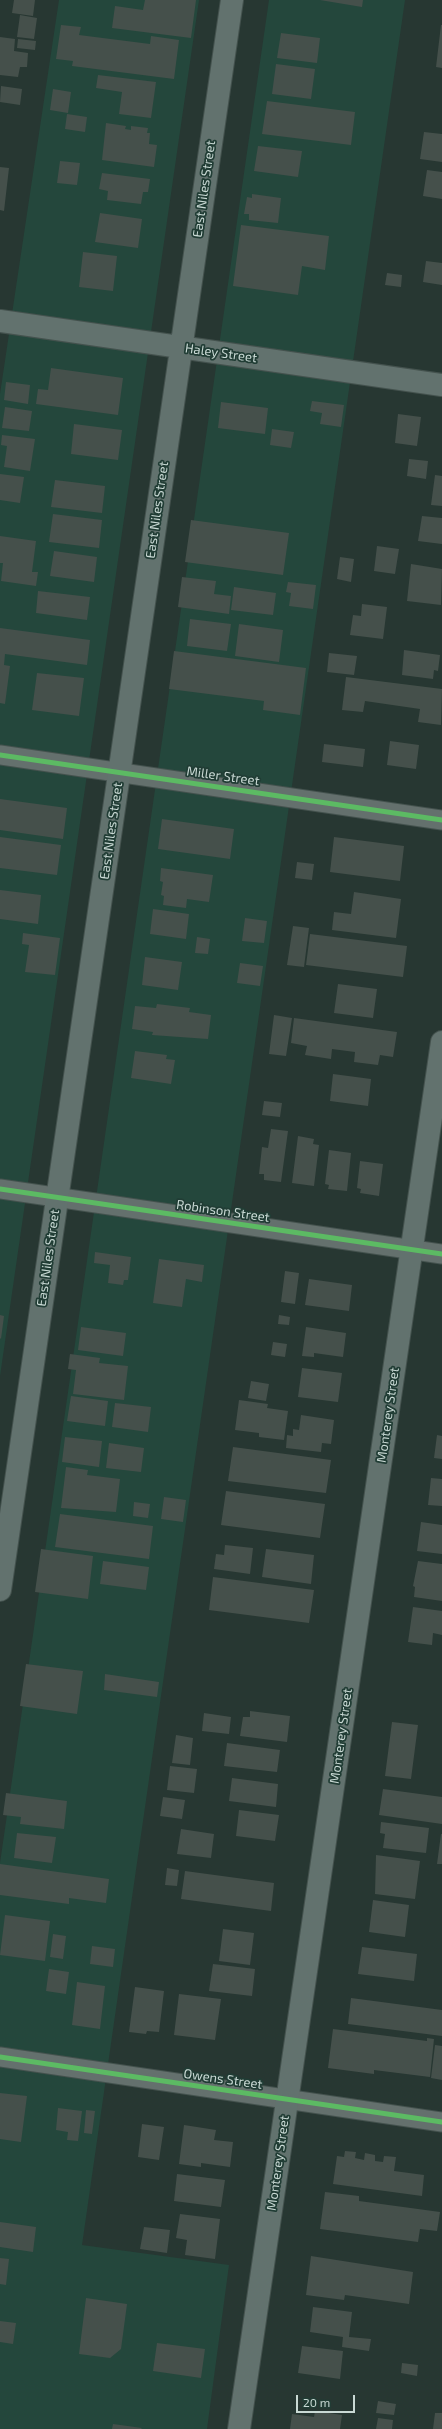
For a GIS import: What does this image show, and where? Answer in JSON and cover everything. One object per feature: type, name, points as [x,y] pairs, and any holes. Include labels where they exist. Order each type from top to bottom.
[{"type":"main road","name":"East Niles Street","points":[[0,1590],[232,0]]},
{"type":"main road","name":"Haley Street","points":[[0,321],[442,385]]},
{"type":"main road","name":"Monterey Street","points":[[241,2424],[287,2099],[442,1042]]},
{"type":"street","name":"Miller Street","points":[[0,755],[442,820]]},
{"type":"street","name":"Robinson Street","points":[[0,1189],[442,1254]]},
{"type":"street","name":"Owens Street","points":[[0,2058],[442,2122]]},
{"type":"shaded area","points":[[59,0],[199,0],[0,1376],[0,394]]},
{"type":"shaded area","points":[[269,0],[405,0],[82,2245],[229,2265],[207,2429],[0,2429],[0,1863]]},
{"type":"building","points":[[14,0],[35,0],[33,16],[12,13]]},
{"type":"building","points":[[145,0],[196,0],[191,38],[112,28],[115,6],[143,10]]},
{"type":"building","points":[[320,0],[363,0],[362,7]]},
{"type":"building","points":[[20,15],[37,18],[34,39],[17,37]]},
{"type":"building","points":[[61,25],[81,27],[79,35],[150,44],[151,36],[179,40],[174,79],[72,66],[73,61],[56,59]]},
{"type":"building","points":[[442,25],[442,68],[436,67]]},
{"type":"building","points":[[281,33],[320,38],[317,63],[277,58]]},
{"type":"building","points":[[0,37],[15,39],[14,51],[28,53],[27,67],[20,67],[18,77],[0,75]]},
{"type":"building","points":[[18,39],[36,41],[35,50],[17,48]]},
{"type":"building","points":[[276,64],[315,69],[311,99],[272,94]]},
{"type":"building","points":[[98,75],[156,82],[151,118],[119,114],[122,92],[96,88]]},
{"type":"building","points":[[1,86],[22,89],[20,105],[0,102]]},
{"type":"building","points":[[53,89],[71,92],[68,113],[50,110]]},
{"type":"building","points":[[267,101],[355,112],[351,145],[262,134]]},
{"type":"building","points":[[67,114],[87,117],[85,132],[65,129]]},
{"type":"building","points":[[106,123],[126,126],[125,129],[131,130],[131,126],[148,128],[147,133],[150,133],[149,144],[157,145],[154,167],[102,160]]},
{"type":"building","points":[[424,132],[442,134],[442,162],[420,159]]},
{"type":"building","points":[[258,146],[302,151],[298,177],[254,171]]},
{"type":"building","points":[[60,161],[80,163],[77,185],[57,183]]},
{"type":"building","points":[[0,167],[9,168],[4,211],[0,210]]},
{"type":"building","points":[[427,170],[442,172],[442,199],[423,196]]},
{"type":"building","points":[[102,173],[150,179],[148,192],[143,192],[141,204],[107,200],[108,191],[99,189]]},
{"type":"building","points":[[252,194],[281,198],[278,223],[249,220],[249,214],[244,214],[247,197],[252,198]]},
{"type":"building","points":[[100,213],[142,219],[138,248],[95,242]]},
{"type":"building","points":[[241,225],[329,236],[325,270],[302,266],[298,295],[233,286]]},
{"type":"building","points":[[83,252],[117,256],[113,291],[79,287]]},
{"type":"building","points":[[426,261],[442,263],[442,285],[423,282]]},
{"type":"building","points":[[387,273],[402,275],[401,287],[385,285]]},
{"type":"building","points":[[51,368],[123,378],[118,415],[36,404],[38,389],[48,390]]},
{"type":"building","points":[[6,382],[30,385],[28,404],[4,400]]},
{"type":"building","points":[[312,401],[344,405],[341,427],[320,424],[322,413],[310,411]]},
{"type":"building","points":[[221,402],[268,408],[265,434],[218,428]]},
{"type":"building","points":[[5,407],[32,411],[29,431],[2,428]]},
{"type":"building","points":[[398,414],[421,417],[417,446],[395,443]]},
{"type":"building","points":[[74,424],[122,430],[118,460],[71,454]]},
{"type":"building","points":[[272,429],[294,432],[291,448],[270,445]]},
{"type":"building","points":[[2,435],[35,439],[30,471],[4,467],[7,446],[1,445]]},
{"type":"building","points":[[409,459],[428,461],[426,479],[407,476]]},
{"type":"building","points":[[0,474],[24,477],[20,503],[0,500]]},
{"type":"building","points":[[435,475],[442,476],[442,506],[431,505]]},
{"type":"building","points":[[55,480],[105,486],[102,513],[51,507]]},
{"type":"building","points":[[53,514],[102,520],[99,548],[49,542]]},
{"type":"building","points":[[422,516],[442,518],[442,544],[418,541]]},
{"type":"building","points":[[191,520],[289,533],[283,575],[185,562]]},
{"type":"building","points":[[0,536],[36,541],[32,572],[38,572],[36,586],[1,581],[3,563],[0,563]]},
{"type":"building","points":[[377,546],[399,549],[395,574],[374,571]]},
{"type":"building","points":[[54,551],[97,557],[94,582],[50,576]]},
{"type":"building","points":[[340,557],[354,559],[351,582],[337,579]]},
{"type":"building","points":[[411,564],[442,569],[441,605],[407,601]]},
{"type":"building","points":[[182,577],[216,581],[214,594],[231,596],[229,614],[178,607]]},
{"type":"building","points":[[288,582],[316,585],[313,609],[289,606],[291,593],[286,592]]},
{"type":"building","points":[[234,587],[276,593],[273,615],[231,610]]},
{"type":"building","points":[[38,591],[90,597],[87,620],[36,613]]},
{"type":"building","points":[[362,604],[387,607],[383,639],[350,635],[353,615],[361,616]]},
{"type":"building","points":[[190,619],[231,624],[227,651],[187,646]]},
{"type":"building","points":[[239,624],[283,630],[279,662],[235,656]]},
{"type":"building","points":[[0,628],[90,640],[87,665],[5,654],[4,665],[10,666],[5,704],[0,703]]},
{"type":"building","points":[[404,650],[440,655],[438,671],[434,670],[433,679],[402,675]]},
{"type":"building","points":[[174,651],[306,668],[300,715],[263,710],[264,701],[169,689]]},
{"type":"building","points":[[329,653],[357,656],[354,675],[327,672]]},
{"type":"building","points":[[37,673],[84,678],[79,716],[32,710]]},
{"type":"building","points":[[346,677],[442,689],[441,725],[418,722],[420,709],[365,701],[363,712],[342,710]]},
{"type":"building","points":[[390,741],[419,745],[416,769],[387,765]]},
{"type":"building","points":[[324,744],[365,749],[363,767],[322,762]]},
{"type":"building","points":[[0,799],[67,808],[63,839],[0,830]]},
{"type":"building","points":[[162,819],[234,829],[230,859],[158,849]]},
{"type":"building","points":[[0,837],[61,845],[57,875],[0,868]]},
{"type":"building","points":[[334,837],[404,846],[400,881],[330,872]]},
{"type":"building","points":[[297,862],[314,864],[312,880],[295,878]]},
{"type":"building","points":[[161,868],[213,875],[209,902],[187,899],[186,908],[163,905],[164,896],[161,895],[163,882],[160,881]]},
{"type":"building","points":[[0,890],[41,895],[38,924],[0,919]]},
{"type":"building","points":[[354,892],[401,899],[396,938],[332,930],[334,912],[351,914]]},
{"type":"building","points":[[153,909],[189,914],[186,939],[150,934]]},
{"type":"building","points":[[245,918],[267,921],[264,943],[242,941]]},
{"type":"building","points":[[293,926],[309,928],[304,967],[287,965]]},
{"type":"building","points":[[23,933],[60,938],[55,975],[25,972],[29,945],[22,944]]},
{"type":"building","points":[[310,934],[407,946],[403,977],[306,965]]},
{"type":"building","points":[[197,937],[210,939],[208,954],[195,953]]},
{"type":"building","points":[[145,957],[182,962],[178,990],[142,985]]},
{"type":"building","points":[[240,963],[263,966],[260,986],[237,983]]},
{"type":"building","points":[[338,984],[377,989],[373,1018],[334,1013]]},
{"type":"building","points":[[157,1004],[190,1008],[189,1012],[211,1015],[208,1039],[152,1035],[153,1032],[132,1029],[135,1006],[156,1008]]},
{"type":"building","points":[[274,1015],[292,1018],[286,1056],[269,1054]]},
{"type":"building","points":[[294,1018],[397,1032],[393,1057],[380,1055],[378,1065],[354,1062],[355,1052],[332,1049],[331,1059],[305,1055],[307,1046],[291,1043]]},
{"type":"building","points":[[135,1051],[167,1055],[166,1059],[175,1060],[171,1084],[131,1078]]},
{"type":"building","points":[[333,1074],[371,1079],[368,1106],[330,1101]]},
{"type":"building","points":[[264,1101],[282,1103],[280,1117],[262,1115]]},
{"type":"building","points":[[271,1129],[288,1131],[281,1182],[264,1180],[264,1174],[259,1174],[262,1147],[268,1148]]},
{"type":"building","points":[[298,1136],[314,1139],[313,1144],[319,1145],[314,1186],[292,1183]]},
{"type":"building","points":[[329,1150],[351,1153],[347,1191],[328,1189],[329,1185],[325,1184]]},
{"type":"building","points":[[360,1161],[383,1164],[379,1196],[360,1193],[361,1189],[357,1188]]},
{"type":"building","points":[[95,1252],[131,1257],[128,1280],[124,1280],[123,1285],[108,1283],[110,1265],[94,1263]]},
{"type":"building","points":[[159,1259],[204,1265],[202,1282],[186,1279],[182,1307],[153,1303]]},
{"type":"building","points":[[285,1271],[299,1273],[295,1304],[281,1302]]},
{"type":"building","points":[[309,1279],[352,1285],[349,1311],[305,1305]]},
{"type":"building","points":[[0,1315],[4,1316],[1,1339],[0,1338]]},
{"type":"building","points":[[279,1315],[290,1317],[289,1325],[278,1324]]},
{"type":"building","points":[[81,1327],[126,1333],[123,1356],[78,1350]]},
{"type":"building","points":[[306,1327],[346,1333],[343,1357],[314,1353],[314,1357],[302,1356]]},
{"type":"building","points":[[273,1342],[287,1344],[285,1357],[271,1355]]},
{"type":"building","points":[[70,1354],[100,1358],[99,1363],[128,1366],[124,1400],[73,1394],[76,1370],[68,1369]]},
{"type":"building","points":[[302,1368],[342,1373],[338,1402],[298,1397]]},
{"type":"building","points":[[251,1381],[269,1384],[266,1401],[248,1398]]},
{"type":"building","points":[[71,1396],[108,1401],[105,1426],[67,1421]]},
{"type":"building","points":[[239,1400],[268,1404],[267,1408],[288,1411],[284,1440],[259,1437],[259,1433],[235,1430]]},
{"type":"building","points":[[115,1403],[151,1407],[148,1432],[112,1427]]},
{"type":"building","points":[[301,1415],[334,1420],[331,1444],[322,1443],[321,1452],[286,1448],[287,1435],[293,1436],[293,1429],[299,1430]]},
{"type":"building","points":[[437,1435],[442,1436],[442,1459],[434,1458]]},
{"type":"building","points":[[65,1437],[102,1441],[99,1467],[62,1462]]},
{"type":"building","points":[[109,1443],[144,1448],[141,1472],[106,1468]]},
{"type":"building","points":[[233,1447],[331,1460],[326,1493],[228,1481]]},
{"type":"building","points":[[66,1467],[88,1470],[87,1475],[120,1479],[116,1512],[61,1508]]},
{"type":"building","points":[[431,1478],[442,1479],[442,1506],[428,1505]]},
{"type":"building","points":[[226,1491],[325,1504],[320,1538],[221,1525]]},
{"type":"building","points":[[164,1497],[186,1500],[183,1522],[161,1519]]},
{"type":"building","points":[[134,1502],[150,1504],[148,1518],[133,1516]]},
{"type":"building","points":[[60,1514],[153,1526],[149,1559],[55,1547]]},
{"type":"building","points":[[421,1522],[442,1525],[442,1554],[417,1551]]},
{"type":"building","points":[[225,1545],[253,1548],[250,1574],[214,1569],[216,1554],[224,1555]]},
{"type":"building","points":[[41,1549],[93,1556],[88,1599],[35,1592]]},
{"type":"building","points":[[266,1549],[314,1555],[311,1584],[262,1577]]},
{"type":"building","points":[[103,1561],[149,1567],[146,1590],[100,1584]]},
{"type":"building","points":[[418,1561],[442,1564],[442,1601],[414,1597],[415,1587],[413,1586]]},
{"type":"building","points":[[213,1577],[314,1590],[309,1623],[209,1610]]},
{"type":"building","points":[[413,1607],[442,1611],[442,1635],[433,1633],[432,1645],[408,1642]]},
{"type":"building","points":[[26,1664],[83,1671],[77,1714],[20,1706]]},
{"type":"building","points":[[105,1674],[159,1682],[157,1697],[104,1690]]},
{"type":"building","points":[[250,1711],[290,1716],[287,1742],[240,1736],[243,1717],[250,1717]]},
{"type":"building","points":[[204,1713],[231,1717],[229,1734],[202,1731]]},
{"type":"building","points":[[392,1722],[418,1725],[411,1779],[385,1776]]},
{"type":"building","points":[[176,1735],[193,1738],[190,1765],[172,1763]]},
{"type":"building","points":[[227,1743],[280,1750],[277,1772],[224,1766]]},
{"type":"building","points":[[170,1766],[197,1769],[194,1793],[167,1790]]},
{"type":"building","points":[[232,1778],[278,1784],[276,1807],[229,1801]]},
{"type":"building","points":[[383,1789],[442,1797],[442,1824],[379,1815]]},
{"type":"building","points":[[6,1793],[67,1801],[64,1829],[20,1824],[21,1817],[3,1815]]},
{"type":"building","points":[[163,1797],[185,1800],[182,1819],[160,1816]]},
{"type":"building","points":[[239,1810],[279,1815],[275,1841],[236,1836]]},
{"type":"building","points":[[381,1822],[429,1828],[426,1853],[383,1848],[385,1834],[380,1833]]},
{"type":"building","points":[[181,1829],[214,1834],[211,1858],[177,1854]]},
{"type":"building","points":[[17,1833],[56,1837],[52,1863],[14,1858]]},
{"type":"building","points":[[441,1834],[442,1864],[437,1864]]},
{"type":"building","points":[[376,1855],[420,1861],[415,1899],[375,1894]]},
{"type":"building","points":[[0,1864],[109,1879],[106,1903],[69,1898],[69,1904],[0,1895]]},
{"type":"building","points":[[167,1868],[179,1870],[177,1886],[165,1885]]},
{"type":"building","points":[[185,1871],[274,1883],[271,1911],[181,1899]]},
{"type":"building","points":[[373,1900],[409,1905],[405,1937],[369,1932]]},
{"type":"building","points":[[5,1915],[50,1921],[45,1961],[0,1955]]},
{"type":"building","points":[[223,1929],[254,1933],[250,1965],[219,1961]]},
{"type":"building","points":[[53,1934],[66,1936],[63,1959],[50,1957]]},
{"type":"building","points":[[92,1946],[115,1949],[113,1967],[90,1964]]},
{"type":"building","points":[[362,1947],[417,1954],[414,1981],[358,1974]]},
{"type":"building","points":[[213,1964],[255,1969],[252,1996],[209,1991]]},
{"type":"building","points":[[49,1969],[69,1972],[66,1994],[46,1991]]},
{"type":"building","points":[[77,1982],[105,1986],[100,2029],[72,2025]]},
{"type":"building","points":[[135,1987],[164,1991],[159,2032],[147,2031],[146,2034],[129,2032]]},
{"type":"building","points":[[179,1994],[221,1999],[215,2040],[174,2035]]},
{"type":"building","points":[[351,1998],[442,2010],[442,2036],[348,2024]]},
{"type":"building","points":[[333,2029],[427,2041],[427,2038],[434,2039],[430,2077],[374,2070],[374,2074],[328,2068]]},
{"type":"building","points":[[435,2045],[442,2046],[442,2080],[431,2078]]},
{"type":"building","points":[[0,2093],[27,2096],[21,2142],[0,2139]]},
{"type":"building","points":[[58,2108],[82,2111],[78,2141],[67,2140],[68,2132],[56,2130]]},
{"type":"building","points":[[86,2110],[95,2111],[92,2134],[84,2133]]},
{"type":"building","points":[[142,2124],[164,2127],[159,2160],[138,2157]]},
{"type":"building","points":[[184,2125],[216,2130],[214,2140],[233,2142],[230,2167],[201,2163],[201,2167],[179,2164]]},
{"type":"building","points":[[345,2151],[356,2152],[355,2158],[364,2160],[365,2153],[375,2155],[375,2161],[383,2162],[384,2156],[396,2157],[394,2171],[424,2175],[422,2196],[333,2184],[337,2156],[344,2157]]},
{"type":"building","points":[[177,2174],[225,2180],[221,2207],[174,2201]]},
{"type":"building","points":[[325,2192],[359,2196],[359,2201],[440,2212],[437,2231],[420,2229],[418,2242],[320,2229]]},
{"type":"building","points":[[180,2214],[220,2219],[215,2259],[185,2255],[187,2240],[176,2238]]},
{"type":"building","points":[[0,2222],[36,2227],[33,2252],[0,2247]]},
{"type":"building","points":[[144,2227],[170,2230],[167,2253],[140,2249]]},
{"type":"building","points":[[311,2256],[413,2272],[409,2304],[345,2295],[344,2300],[306,2295]]},
{"type":"building","points":[[0,2258],[9,2259],[6,2285],[0,2284]]},
{"type":"building","points":[[86,2298],[127,2304],[121,2349],[110,2358],[79,2354]]},
{"type":"building","points":[[313,2307],[352,2312],[349,2337],[371,2339],[369,2351],[342,2347],[343,2337],[310,2332]]},
{"type":"building","points":[[0,2321],[16,2323],[13,2344],[0,2342]]},
{"type":"building","points":[[157,2343],[205,2349],[201,2378],[153,2371]]},
{"type":"building","points":[[302,2346],[343,2351],[340,2379],[298,2373]]},
{"type":"building","points":[[402,2363],[418,2365],[417,2376],[401,2373]]},
{"type":"building","points":[[378,2401],[396,2404],[394,2415],[376,2413]]},
{"type":"building","points":[[315,2411],[342,2415],[340,2429],[290,2429],[292,2414],[314,2417]]},
{"type":"building","points":[[435,2413],[442,2413],[442,2429],[433,2429]]},
{"type":"building","points":[[378,2418],[393,2420],[392,2429],[376,2429]]},
{"type":"building","points":[[113,2424],[142,2428],[112,2429]]},
{"type":"cycle path","points":[[0,755],[442,820]]},
{"type":"cycle path","points":[[0,1189],[442,1254]]},
{"type":"cycle path","points":[[0,2057],[442,2122]]}]
